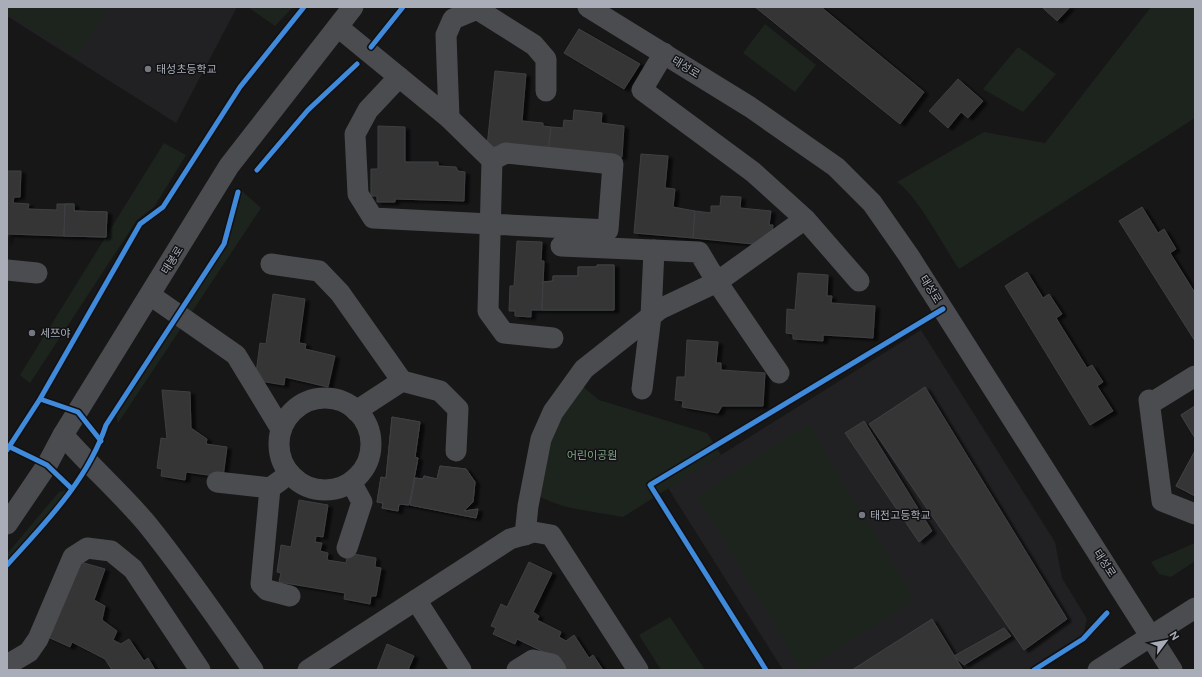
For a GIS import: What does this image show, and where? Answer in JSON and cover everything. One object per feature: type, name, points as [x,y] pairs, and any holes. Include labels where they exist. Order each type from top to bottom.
[{"type":"street","name":"태봉로","points":[[7,524],[47,465],[63,436],[229,166],[353,7]]},
{"type":"street","name":"태성로","points":[[588,7],[750,107],[836,166],[872,203],[909,256],[1172,670]]},
{"type":"street","points":[[449,118],[446,35],[453,19],[477,9],[534,45],[546,59],[546,91]]},
{"type":"street","points":[[338,27],[449,118],[492,160],[488,311],[504,333],[553,338]]},
{"type":"street","points":[[664,53],[642,90],[753,172],[805,219],[859,281]]},
{"type":"street","points":[[399,77],[368,110],[355,134],[358,194],[373,218],[491,224],[571,240],[654,250],[699,252],[717,282],[779,373]]},
{"type":"street","points":[[492,160],[506,154],[613,164],[608,230],[571,240]]},
{"type":"street","points":[[525,535],[528,506],[541,439],[553,412],[584,369],[660,309],[717,282],[805,219]]},
{"type":"street","points":[[642,389],[651,316],[654,250]]},
{"type":"street","points":[[271,264],[319,271],[340,293],[402,381],[440,390],[458,409],[456,451]]},
{"type":"street","points":[[7,270],[36,273]]},
{"type":"street","points":[[150,295],[236,355],[281,429]]},
{"type":"street","points":[[1195,376],[1153,402],[1148,400],[1162,501],[1195,514]]},
{"type":"street","points":[[356,411],[402,381]]},
{"type":"street","points":[[332,398],[347,403],[356,411],[367,425],[371,439],[370,454],[365,468],[344,487],[330,491],[315,490],[302,485],[290,474],[282,461],[279,445],[281,429],[289,415],[301,404],[316,399],[332,398]]},
{"type":"street","points":[[63,436],[82,457],[114,487],[147,525],[180,567],[253,670]]},
{"type":"street","points":[[217,482],[270,488],[290,474]]},
{"type":"street","points":[[347,548],[362,502],[351,482]]},
{"type":"street","points":[[270,488],[261,584],[266,590],[290,596]]},
{"type":"street","points":[[320,667],[416,600],[510,538],[534,532],[551,535],[638,670]]},
{"type":"street","points":[[10,656],[29,652],[38,639],[73,557],[87,548],[111,551],[133,569],[200,670]]},
{"type":"street","points":[[416,600],[460,670]]},
{"type":"street","points":[[1098,670],[1195,608]]},
{"type":"street","points":[[517,670],[533,660],[552,664],[556,670]]},
{"type":"shaded area","name":"태성초등학교","points":[[7,7],[237,7],[176,123],[7,16]]},
{"type":"shaded area","name":"태전고등학교","points":[[921,330],[1055,542],[1062,578],[1087,619],[1083,636],[1028,670],[783,670],[668,488]]},
{"type":"green space","points":[[7,7],[106,7],[77,56],[7,13]]},
{"type":"green space","points":[[248,7],[293,7],[275,26]]},
{"type":"green space","points":[[1151,7],[1195,7],[1195,118],[959,269],[921,209],[905,189],[897,182],[984,132],[1045,143]]},
{"type":"green space","points":[[765,24],[816,65],[795,92],[743,53]]},
{"type":"green space","points":[[1018,47],[1056,74],[1023,112],[983,89]]},
{"type":"green space","points":[[164,143],[186,155],[154,207],[137,220],[30,383],[20,375]]},
{"type":"green space","points":[[242,191],[261,208],[118,423],[114,406],[218,250],[235,203]]},
{"type":"green space","name":"어린이공원","points":[[576,381],[599,400],[707,433],[721,455],[623,517],[566,507],[545,499],[536,494],[531,472]]},
{"type":"green space","points":[[808,424],[915,600],[804,670],[801,670],[697,496]]},
{"type":"green space","points":[[72,489],[7,571],[7,554],[59,492]]},
{"type":"green space","points":[[1195,543],[1195,561],[1171,577],[1159,574],[1151,562]]},
{"type":"green space","points":[[670,617],[705,670],[661,670],[639,635]]},
{"type":"building","points":[[755,7],[821,7],[924,92],[900,124]]},
{"type":"building","points":[[1042,7],[1070,7],[1057,21]]},
{"type":"building","points":[[579,29],[640,64],[624,89],[564,53]]},
{"type":"building","points":[[495,71],[526,74],[522,121],[543,123],[543,126],[551,127],[548,152],[487,146]]},
{"type":"building","points":[[958,79],[983,101],[968,118],[961,112],[948,128],[929,111]]},
{"type":"building","points":[[574,110],[602,113],[601,123],[624,126],[622,157],[548,152],[551,127],[563,128],[564,120],[573,121]]},
{"type":"building","points":[[378,126],[405,127],[405,162],[438,162],[438,166],[456,167],[458,171],[465,172],[464,201],[395,199],[395,202],[377,202],[377,196],[371,196],[371,169],[378,169]]},
{"type":"building","points":[[641,154],[668,156],[665,188],[675,189],[673,207],[695,211],[693,238],[634,233]]},
{"type":"building","points":[[7,171],[21,171],[20,197],[14,197],[13,203],[29,204],[28,209],[57,210],[57,204],[65,204],[64,236],[8,234],[7,242]]},
{"type":"building","points":[[721,196],[741,197],[740,208],[771,211],[769,225],[773,225],[771,243],[763,245],[693,238],[695,211],[711,213],[711,206],[720,206]]},
{"type":"building","points":[[65,204],[74,204],[74,211],[107,212],[106,237],[64,236]]},
{"type":"building","points":[[65,204],[74,204],[74,211],[107,212],[106,237],[64,236]]},
{"type":"building","points":[[1142,207],[1158,233],[1164,229],[1176,249],[1170,253],[1195,293],[1195,341],[1119,221]]},
{"type":"building","points":[[517,241],[542,242],[541,261],[544,261],[542,310],[531,310],[531,317],[515,316],[515,311],[509,311],[510,286],[514,286]]},
{"type":"building","points":[[597,265],[614,265],[614,310],[542,310],[543,282],[553,281],[553,276],[578,276],[578,267],[597,267]]},
{"type":"building","points":[[597,265],[614,265],[614,310],[542,310],[543,282],[553,281],[553,276],[578,276],[578,267],[597,267]]},
{"type":"building","points":[[1027,272],[1043,298],[1049,294],[1062,314],[1056,318],[1087,368],[1092,365],[1103,382],[1097,386],[1113,411],[1090,425],[1005,286]]},
{"type":"building","points":[[798,273],[828,275],[827,296],[832,296],[831,303],[875,306],[873,338],[823,335],[823,341],[793,339],[793,334],[786,333],[787,309],[795,310]]},
{"type":"building","points":[[273,294],[305,299],[299,343],[306,344],[305,349],[335,356],[328,387],[285,377],[284,385],[260,381],[261,374],[256,373],[260,343],[266,344]]},
{"type":"building","points":[[687,340],[718,342],[716,363],[721,363],[721,370],[765,373],[763,406],[722,406],[718,413],[682,407],[683,401],[675,400],[677,377],[685,377]]},
{"type":"building","points":[[925,387],[1067,619],[1024,650],[869,424]]},
{"type":"building","points":[[162,390],[190,392],[191,428],[207,439],[206,444],[227,447],[223,477],[186,472],[185,480],[161,476],[162,469],[157,468],[161,438],[167,439]]},
{"type":"building","points":[[1195,406],[1195,438],[1181,415]]},
{"type":"building","points":[[1195,406],[1195,438],[1181,415]]},
{"type":"building","points":[[392,417],[420,422],[415,457],[418,458],[409,505],[399,504],[398,511],[382,508],[383,503],[377,502],[381,477],[386,478]]},
{"type":"building","points":[[392,417],[420,422],[415,457],[418,458],[409,505],[399,504],[398,511],[382,508],[383,503],[377,502],[381,477],[386,478]]},
{"type":"building","points":[[864,421],[932,531],[919,542],[845,433]]},
{"type":"building","points":[[1195,451],[1195,496],[1176,486]]},
{"type":"building","points":[[1195,451],[1195,496],[1176,486]]},
{"type":"building","points":[[440,466],[466,469],[475,482],[473,502],[464,511],[478,509],[476,518],[410,505],[415,478],[423,479],[424,476],[437,479]]},
{"type":"building","points":[[440,466],[466,469],[475,482],[473,502],[464,511],[478,509],[476,518],[410,505],[415,478],[423,479],[424,476],[437,479]]},
{"type":"building","points":[[299,500],[328,505],[323,537],[316,536],[315,542],[322,543],[320,551],[328,553],[327,560],[346,563],[348,553],[376,558],[375,567],[381,568],[376,596],[371,596],[370,604],[344,599],[345,593],[279,582],[281,573],[277,572],[281,545],[291,547]]},
{"type":"building","points":[[77,561],[105,569],[94,600],[105,606],[102,620],[117,631],[113,640],[121,644],[129,639],[144,661],[148,658],[155,670],[112,670],[105,659],[72,642],[70,647],[48,637]]},
{"type":"building","points":[[529,562],[552,573],[533,612],[539,616],[537,620],[561,632],[559,637],[566,641],[574,635],[589,658],[593,655],[603,670],[561,670],[550,655],[517,639],[515,644],[493,634],[496,628],[491,626],[501,604],[507,607]]},
{"type":"building","points":[[932,619],[963,670],[852,670]]},
{"type":"building","points":[[1004,628],[1011,636],[964,665],[954,656]]},
{"type":"building","points":[[387,644],[414,656],[408,670],[377,670]]},
{"type":"cycle path","points":[[7,450],[40,399],[140,224],[163,207],[240,87],[304,7]]},
{"type":"cycle path","points":[[371,47],[403,7]]},
{"type":"cycle path","points":[[257,170],[308,110],[357,64]]},
{"type":"cycle path","points":[[7,565],[50,517],[77,482],[98,445],[106,425],[224,244],[238,192]]},
{"type":"cycle path","points":[[766,670],[650,485],[943,309]]},
{"type":"cycle path","points":[[40,399],[78,412],[101,441]]},
{"type":"cycle path","points":[[10,447],[47,465],[72,489]]},
{"type":"cycle path","points":[[1034,670],[1083,639],[1107,613]]},
{"type":"place","name":"태성초등학교","points":[[148,69]]},
{"type":"place","name":"세쯔야","points":[[32,333]]},
{"type":"place","name":"태전고등학교","points":[[862,515]]}]
